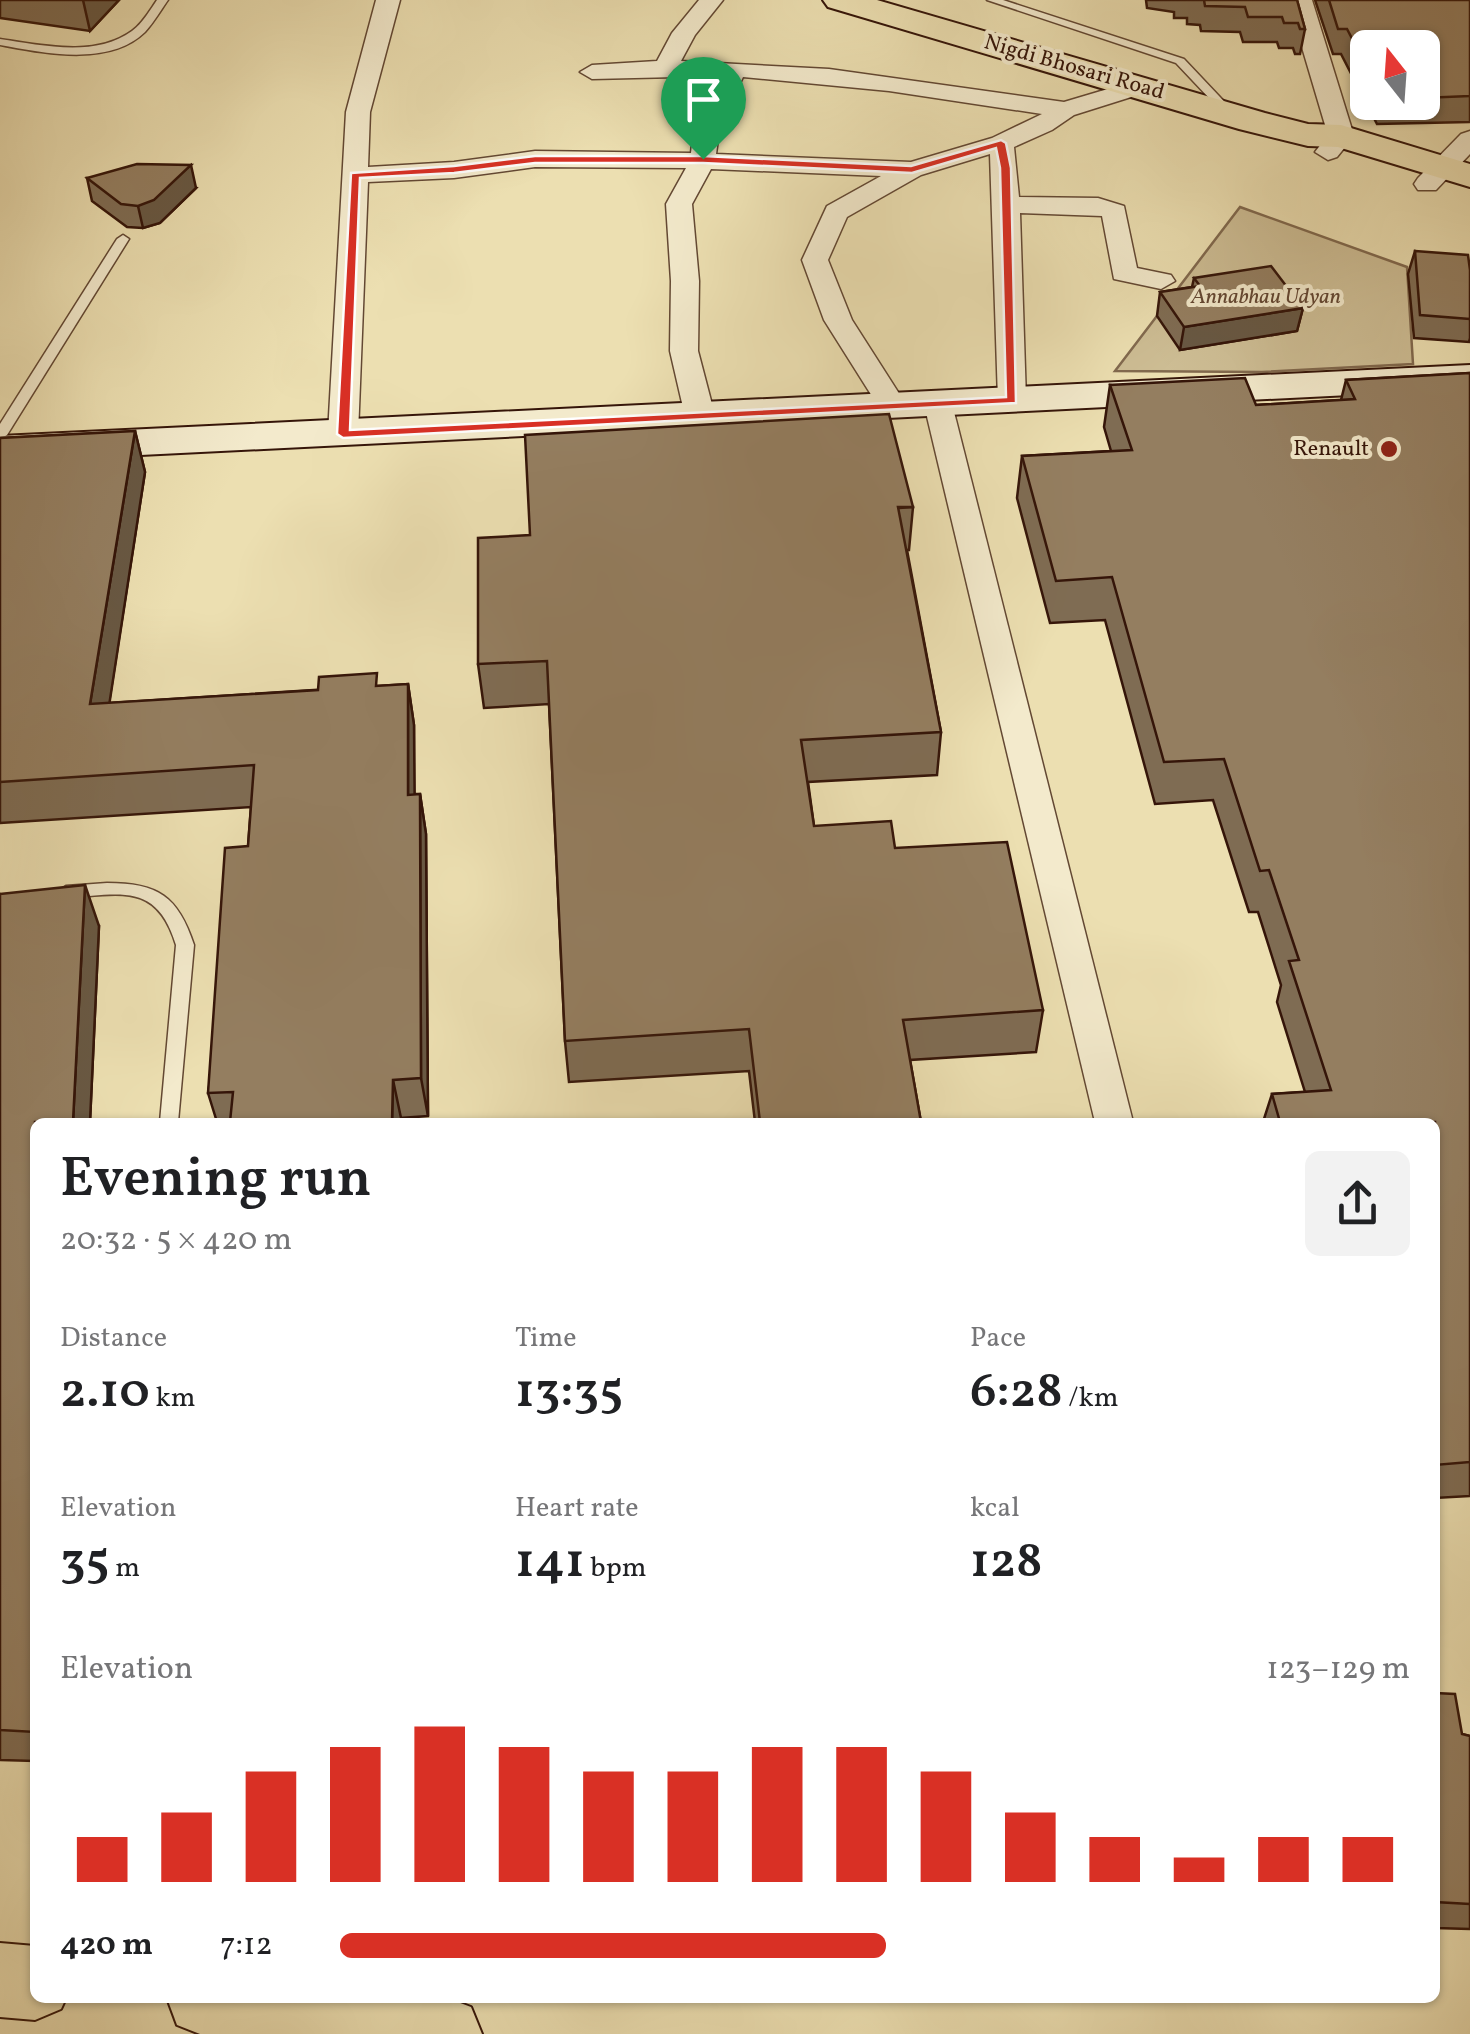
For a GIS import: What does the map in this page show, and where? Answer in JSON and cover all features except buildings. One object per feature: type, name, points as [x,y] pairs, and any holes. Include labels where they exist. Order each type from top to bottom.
[{"type":"main road","name":"Nigdi Bhosari Road","points":[[840,0],[1446,176],[1470,198]]},
{"type":"main road","points":[[0,1980],[30,1982]]},
{"type":"main road","points":[[237,2003],[444,2034]]},
{"type":"street","points":[[343,434],[358,112],[388,0]]},
{"type":"street","points":[[666,67],[684,33],[712,0]]},
{"type":"street","points":[[1300,0],[1326,141]]},
{"type":"street","points":[[592,72],[666,67],[735,70],[885,83],[1066,110]]},
{"type":"street","points":[[700,416],[684,352],[685,281],[679,204],[703,159],[708,125],[735,70]]},
{"type":"street","points":[[892,406],[838,320],[815,260],[836,212],[912,170],[1001,143],[1066,110],[1138,87]]},
{"type":"street","points":[[1446,176],[1470,139]]},
{"type":"street","points":[[1001,143],[1007,205],[1012,400]]},
{"type":"street","points":[[354,175],[454,170],[535,159],[703,159],[912,170]]},
{"type":"street","points":[[1007,205],[1098,206],[1115,212],[1124,273],[1161,281]]},
{"type":"street","points":[[0,449],[1470,378]]},
{"type":"street","points":[[938,404],[1113,1118]]},
{"type":"lane","points":[[0,42],[66,53],[104,47],[136,35],[163,0]]},
{"type":"lane","points":[[992,0],[1180,61],[1230,114]]},
{"type":"lane","points":[[0,435],[124,239]]},
{"type":"lane","points":[[52,893],[121,888],[141,891],[160,897],[179,917],[185,945],[170,1118]]},
{"type":"green space","name":"Annabhau Udyan","points":[[1240,207],[1407,267],[1413,364],[1262,372],[1115,371]]},
{"type":"place","name":"Renault","points":[[1389,449]]},
{"type":"route","points":[[1001,143],[1006,168],[1012,400],[343,434],[354,175],[454,170],[535,159],[703,159],[912,170],[1001,143]]}]
